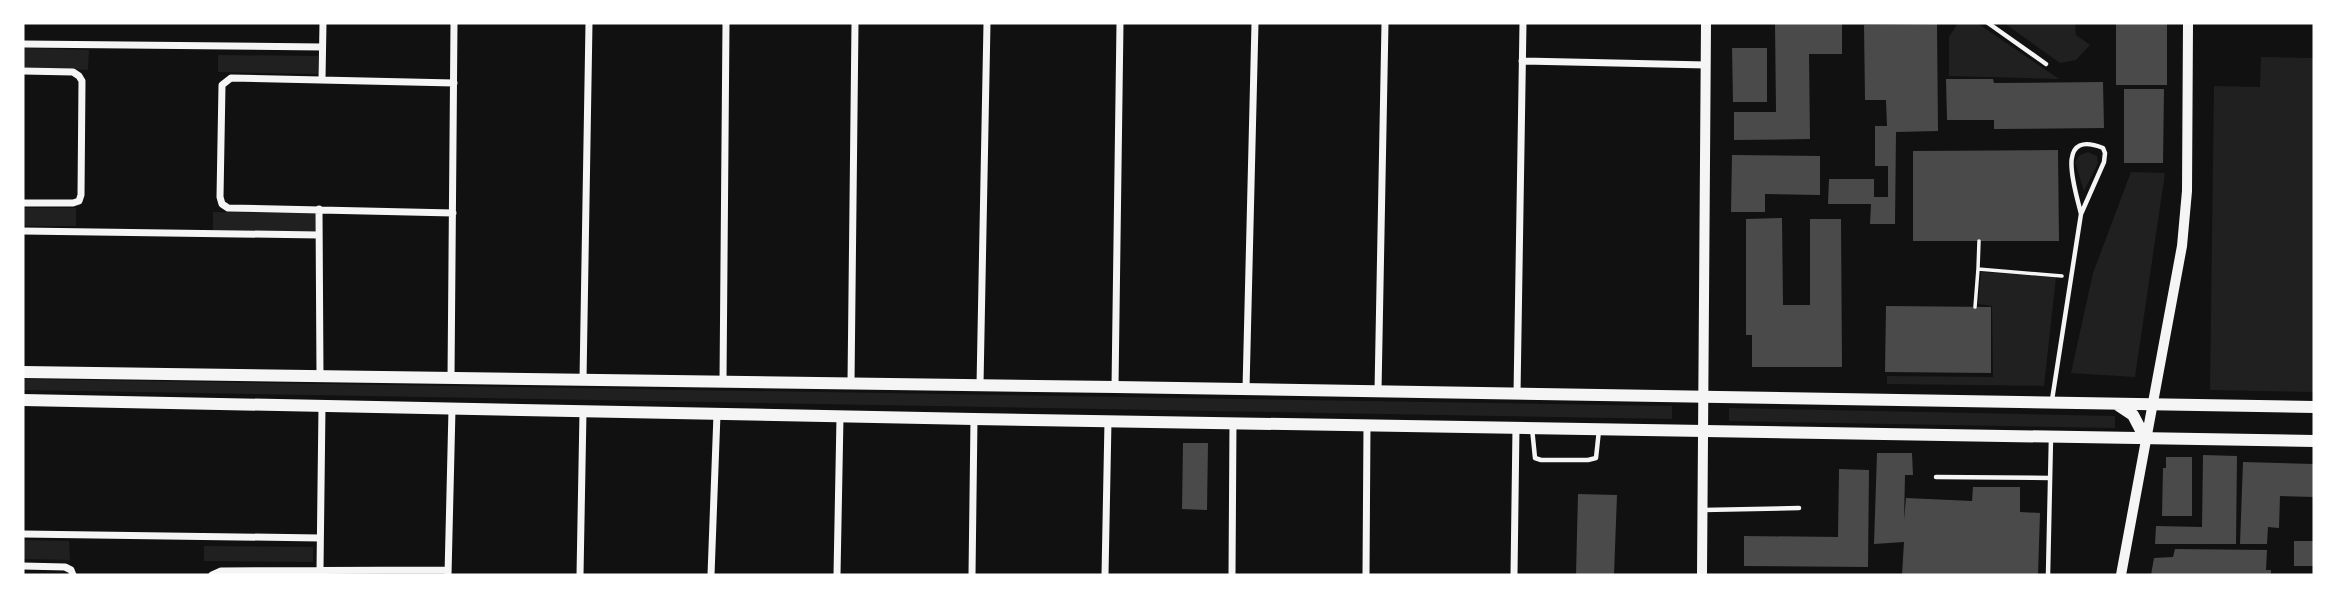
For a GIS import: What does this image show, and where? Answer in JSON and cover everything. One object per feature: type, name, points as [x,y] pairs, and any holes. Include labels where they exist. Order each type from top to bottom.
[{"type":"main road","points":[[1702,575],[1706,23]]},
{"type":"main road","points":[[2121,575],[2182,246],[2187,191],[2188,23]]},
{"type":"main road","points":[[23,372],[2314,407]]},
{"type":"main road","points":[[23,400],[840,417],[2314,440]]},
{"type":"main road","points":[[2116,404],[2133,415],[2145,438]]},
{"type":"street","points":[[322,79],[323,23]]},
{"type":"street","points":[[451,378],[454,23]]},
{"type":"street","points":[[583,380],[589,23]]},
{"type":"street","points":[[723,382],[726,23]]},
{"type":"street","points":[[851,383],[855,23]]},
{"type":"street","points":[[980,385],[987,23]]},
{"type":"street","points":[[1115,387],[1120,23]]},
{"type":"street","points":[[1246,389],[1255,23]]},
{"type":"street","points":[[1378,391],[1385,23]]},
{"type":"street","points":[[1517,394],[1523,23]]},
{"type":"street","points":[[23,44],[322,47]]},
{"type":"street","points":[[1522,61],[1706,65]]},
{"type":"street","points":[[23,71],[73,72],[82,81],[82,195],[79,201],[73,203],[23,203]]},
{"type":"street","points":[[453,213],[228,208],[222,204],[222,85],[231,78],[454,83]]},
{"type":"street","points":[[319,209],[320,376]]},
{"type":"street","points":[[23,231],[319,235]]},
{"type":"street","points":[[320,570],[322,406]]},
{"type":"street","points":[[212,575],[221,571],[448,572],[452,409]]},
{"type":"street","points":[[580,575],[583,412]]},
{"type":"street","points":[[711,575],[717,414]]},
{"type":"street","points":[[837,575],[840,417]]},
{"type":"street","points":[[972,575],[974,419]]},
{"type":"street","points":[[1105,575],[1108,421]]},
{"type":"street","points":[[1233,575],[1234,422]]},
{"type":"street","points":[[1366,575],[1367,425]]},
{"type":"street","points":[[1514,575],[1516,427]]},
{"type":"street","points":[[23,534],[320,538]]},
{"type":"street","points":[[23,566],[65,567],[71,570],[73,575]]},
{"type":"lane","points":[[1988,23],[2046,65]]},
{"type":"lane","points":[[2052,403],[2081,214],[2104,162],[2103,148],[2097,146],[2081,145],[2071,157],[2070,167],[2081,214]]},
{"type":"lane","points":[[1532,427],[1532,453],[1535,458],[1541,460],[1596,458],[1599,428]]},
{"type":"lane","points":[[2048,575],[2051,436]]},
{"type":"lane","points":[[1936,477],[2050,478]]},
{"type":"lane","points":[[1702,510],[1799,509]]},
{"type":"path","points":[[1975,307],[1979,241]]},
{"type":"path","points":[[1978,269],[2071,277]]},
{"type":"shaded area","points":[[1958,23],[1977,23],[2059,79],[1949,76],[1949,37]]},
{"type":"shaded area","points":[[2004,23],[2075,23],[2076,35],[2090,45],[2076,60],[2060,63]]},
{"type":"shaded area","points":[[23,48],[89,50],[88,70],[23,67]]},
{"type":"shaded area","points":[[218,55],[318,56],[318,74],[218,72]]},
{"type":"shaded area","points":[[2261,57],[2314,58],[2314,392],[2210,390],[2214,86],[2260,87]]},
{"type":"shaded area","points":[[2088,152],[2097,156],[2098,163],[2084,191],[2075,162],[2080,155]]},
{"type":"shaded area","points":[[2131,172],[2165,173],[2135,377],[2071,373],[2093,273]]},
{"type":"shaded area","points":[[23,208],[76,208],[76,226],[23,226]]},
{"type":"shaded area","points":[[213,212],[316,213],[316,232],[213,231]]},
{"type":"shaded area","points":[[1981,272],[2056,277],[2044,386],[1887,384],[1887,376],[1993,377],[1992,306],[1978,304]]},
{"type":"shaded area","points":[[23,379],[1672,406],[1672,419],[23,390]]},
{"type":"shaded area","points":[[1729,408],[2115,416],[2115,428],[1729,421]]},
{"type":"shaded area","points":[[23,540],[69,541],[70,560],[23,559]]},
{"type":"shaded area","points":[[204,546],[313,547],[313,562],[204,561]]},
{"type":"building","points":[[2116,23],[2167,23],[2167,85],[2116,85]]},
{"type":"building","points":[[1775,24],[1842,24],[1842,54],[1809,54],[1810,139],[1734,140],[1734,112],[1776,112]]},
{"type":"building","points":[[1937,24],[1938,131],[1896,132],[1895,224],[1870,224],[1871,204],[1828,204],[1829,179],[1874,179],[1874,197],[1888,197],[1888,166],[1875,166],[1875,126],[1887,126],[1886,100],[1865,100],[1864,25]]},
{"type":"building","points":[[1732,48],[1767,48],[1767,102],[1733,102]]},
{"type":"building","points":[[1946,79],[1993,79],[1994,83],[2103,82],[2104,128],[1994,129],[1994,120],[1947,120]]},
{"type":"building","points":[[2124,89],[2164,89],[2163,163],[2124,163]]},
{"type":"building","points":[[2058,150],[2059,241],[1913,241],[1913,151]]},
{"type":"building","points":[[1732,155],[1820,156],[1820,195],[1765,194],[1765,212],[1731,212]]},
{"type":"building","points":[[1782,218],[1783,305],[1810,305],[1810,219],[1841,219],[1842,367],[1752,367],[1752,335],[1746,335],[1746,219]]},
{"type":"building","points":[[1886,306],[1991,307],[1991,373],[1885,372]]},
{"type":"building","points":[[1183,443],[1208,443],[1207,510],[1182,509]]},
{"type":"building","points":[[1877,453],[1912,453],[1913,475],[1905,475],[1904,520],[1906,498],[1972,501],[1973,487],[2020,487],[2020,512],[2040,513],[2038,575],[1902,575],[1904,542],[1874,544]]},
{"type":"building","points":[[2203,455],[2237,456],[2236,544],[2155,544],[2156,526],[2202,527]]},
{"type":"building","points":[[2166,457],[2192,457],[2192,516],[2162,516],[2163,468],[2166,468]]},
{"type":"building","points":[[2243,462],[2314,464],[2314,497],[2280,496],[2279,528],[2268,527],[2267,544],[2240,544]]},
{"type":"building","points":[[1839,469],[1869,470],[1868,567],[1744,566],[1744,536],[1838,537]]},
{"type":"building","points":[[1578,494],[1617,495],[1614,575],[1576,575]]},
{"type":"building","points":[[2294,541],[2314,541],[2314,566],[2294,566]]},
{"type":"building","points":[[2175,549],[2267,550],[2266,570],[2271,570],[2271,575],[2151,575],[2154,558],[2173,557]]}]
